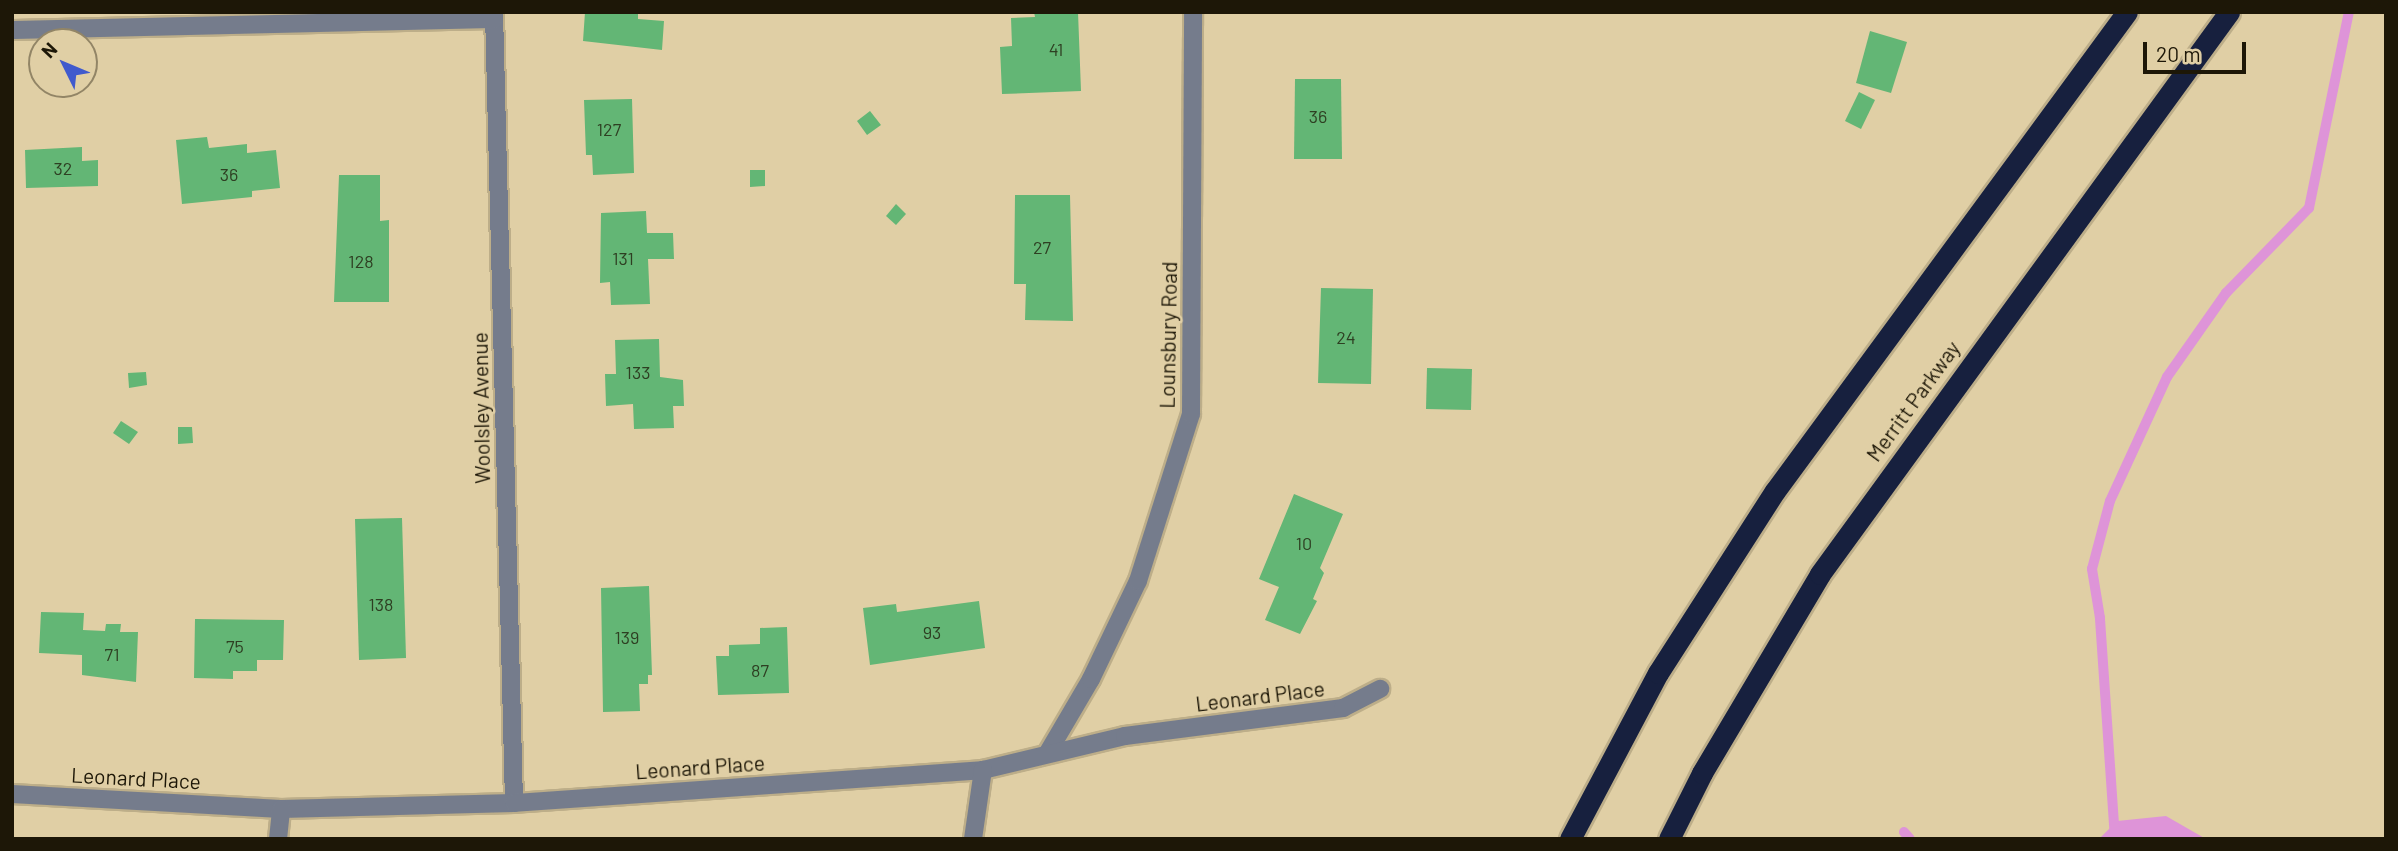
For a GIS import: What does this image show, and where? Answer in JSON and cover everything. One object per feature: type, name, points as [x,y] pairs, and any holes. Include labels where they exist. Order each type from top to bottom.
[{"type":"highway","points":[[1570,839],[1658,673],[1774,491],[2126,12]]},
{"type":"highway","name":"Merritt Parkway","points":[[1670,839],[1702,773],[1820,574],[2229,12]]},
{"type":"street","name":"Lounsbury Road","points":[[1047,754],[1091,679],[1138,581],[1191,414],[1193,12]]},
{"type":"street","points":[[12,30],[494,16]]},
{"type":"street","name":"Woolsley Avenue","points":[[494,16],[514,803]]},
{"type":"street","name":"Leonard Place","points":[[12,794],[281,809],[514,803],[983,770],[1125,736],[1343,708],[1380,689]]},
{"type":"street","points":[[973,839],[983,770]]},
{"type":"street","points":[[278,839],[281,809]]},
{"type":"shaded area","points":[[2166,816],[2206,839],[2099,839],[2117,821]]},
{"type":"building","points":[[585,12],[638,12],[638,19],[664,21],[662,50],[583,41]]},
{"type":"building","points":[[1034,12],[1078,12],[1081,91],[1002,94],[1000,47],[1012,46],[1011,18],[1035,17]]},
{"type":"building","points":[[1870,31],[1907,42],[1891,93],[1856,83]]},
{"type":"building","points":[[1295,79],[1341,79],[1342,159],[1294,159]]},
{"type":"building","points":[[1859,92],[1875,100],[1861,129],[1845,121]]},
{"type":"building","points":[[632,99],[634,173],[593,175],[592,155],[586,155],[584,100]]},
{"type":"building","points":[[870,111],[881,125],[867,135],[857,121]]},
{"type":"building","points":[[207,137],[209,148],[247,144],[247,153],[276,150],[280,188],[252,191],[252,197],[182,204],[176,140]]},
{"type":"building","points":[[82,147],[82,161],[98,160],[98,186],[26,188],[25,150]]},
{"type":"building","points":[[750,170],[765,170],[765,186],[750,187]]},
{"type":"building","points":[[339,175],[380,175],[380,221],[389,220],[389,302],[334,302]]},
{"type":"building","points":[[1015,195],[1070,195],[1073,321],[1025,320],[1026,284],[1014,284]]},
{"type":"building","points":[[896,204],[906,214],[896,225],[886,216]]},
{"type":"building","points":[[646,211],[647,233],[673,233],[674,259],[648,259],[650,304],[611,305],[610,282],[600,283],[601,213]]},
{"type":"building","points":[[1321,288],[1373,289],[1371,384],[1318,383]]},
{"type":"building","points":[[659,339],[660,377],[683,380],[684,406],[673,406],[674,428],[634,429],[633,404],[606,406],[605,374],[616,374],[615,340]]},
{"type":"building","points":[[1427,368],[1472,369],[1471,410],[1426,409]]},
{"type":"building","points":[[146,372],[147,385],[129,388],[128,373]]},
{"type":"building","points":[[121,421],[138,432],[129,444],[113,433]]},
{"type":"building","points":[[178,427],[192,427],[193,443],[178,444]]},
{"type":"building","points":[[1294,494],[1343,514],[1320,568],[1324,573],[1313,599],[1317,601],[1300,634],[1265,620],[1279,587],[1259,579]]},
{"type":"building","points":[[402,518],[406,658],[359,660],[355,519]]},
{"type":"building","points":[[649,586],[652,675],[648,675],[648,684],[639,684],[640,711],[603,712],[601,588]]},
{"type":"building","points":[[979,601],[985,648],[870,665],[863,608],[896,604],[897,612]]},
{"type":"building","points":[[41,612],[84,613],[83,630],[105,631],[106,624],[121,624],[120,632],[138,632],[136,682],[82,675],[82,655],[39,653]]},
{"type":"building","points":[[195,619],[284,620],[283,660],[257,660],[257,671],[233,671],[233,679],[194,678]]},
{"type":"building","points":[[787,627],[789,693],[718,695],[716,656],[729,656],[729,645],[760,644],[760,628]]},
{"type":"waterway","points":[[2115,839],[2100,618],[2092,569],[2110,501],[2167,377],[2226,293],[2309,208],[2349,12]]},
{"type":"waterway","points":[[1904,832],[1910,839]]}]
